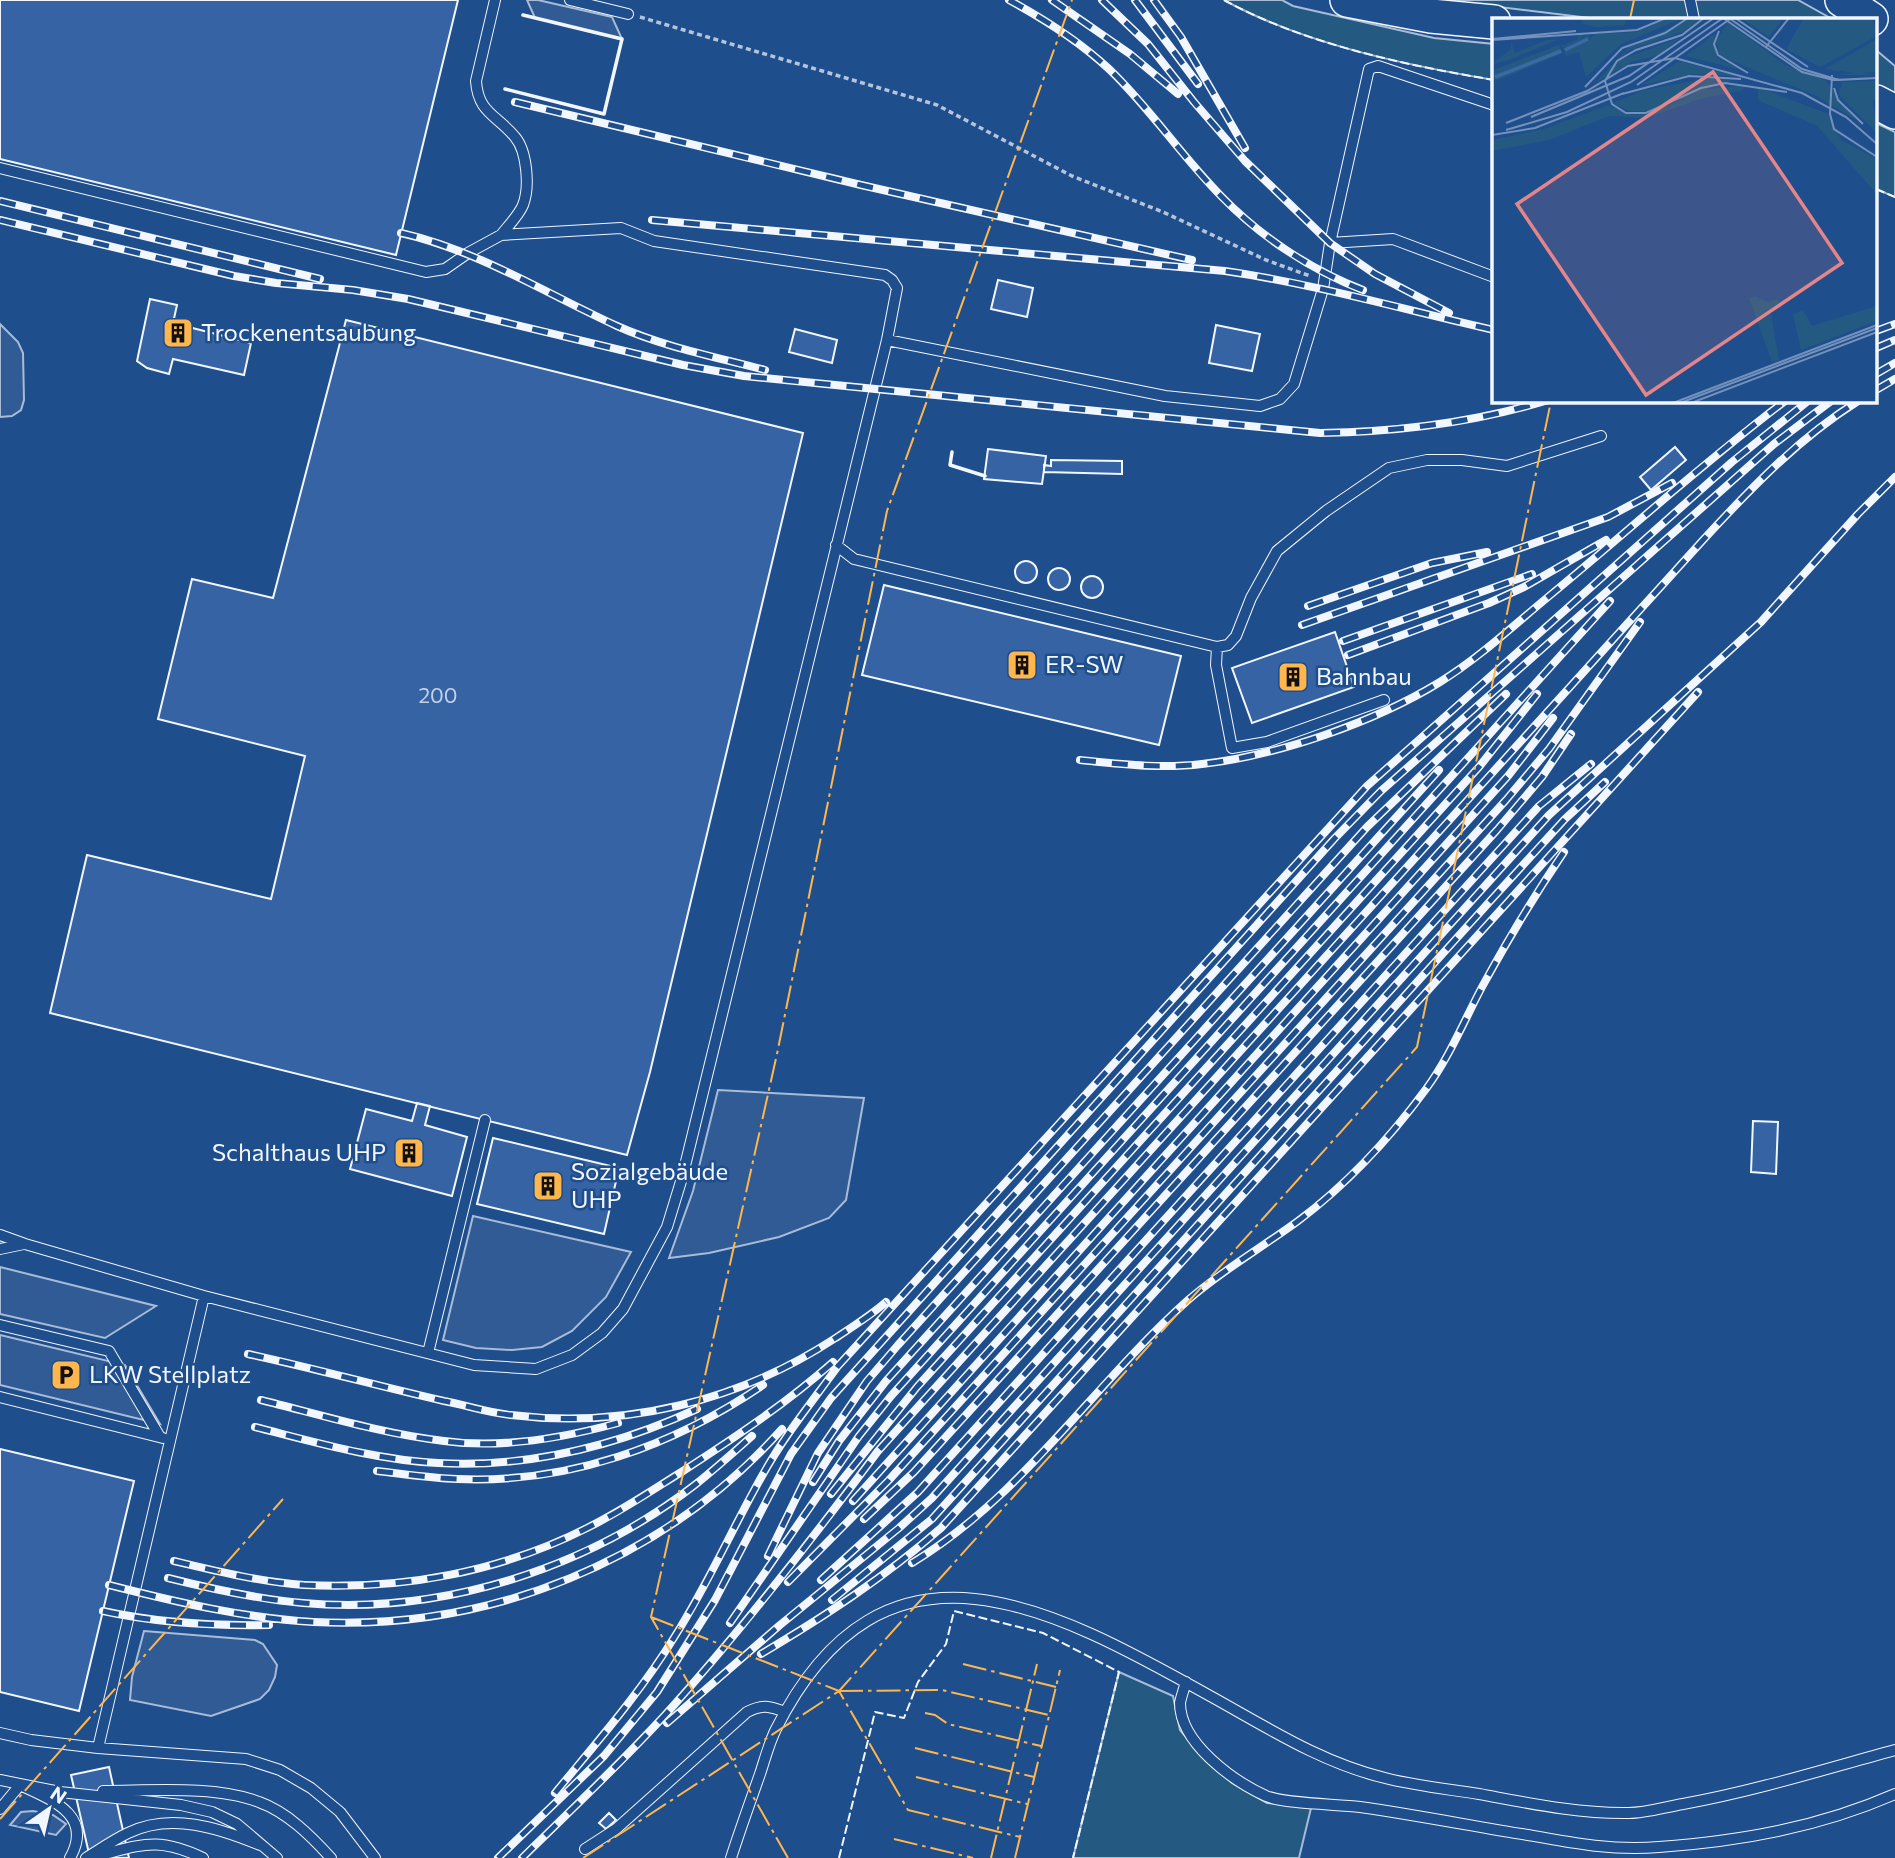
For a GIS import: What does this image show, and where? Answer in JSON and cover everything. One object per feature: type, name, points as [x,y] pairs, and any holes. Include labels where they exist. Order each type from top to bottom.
[{"type":"highway","points":[[1347,0],[1431,16],[1492,22]]},
{"type":"highway","points":[[1842,0],[1869,18]]},
{"type":"highway","points":[[1878,24],[1895,37]]},
{"type":"highway","points":[[1878,103],[1895,113]]},
{"type":"lane","points":[[0,168],[425,272],[445,269],[501,235],[523,205],[526,159],[516,138],[487,111],[477,93],[476,81],[495,0]]},
{"type":"lane","points":[[570,0],[628,14]]},
{"type":"lane","points":[[1690,0],[1695,18]]},
{"type":"lane","points":[[887,340],[1165,396],[1260,406],[1280,398],[1294,384],[1324,282],[1367,72],[1371,67],[1378,66],[1492,104]]},
{"type":"lane","points":[[0,1235],[204,1296],[474,1365],[536,1369],[572,1355],[602,1333],[623,1309],[658,1245],[667,1227],[695,1129],[887,340],[897,288],[885,275],[654,241],[621,228],[501,235]]},
{"type":"lane","points":[[1330,243],[1393,239],[1492,276]]},
{"type":"lane","points":[[836,545],[854,559],[1217,647],[1228,645],[1236,636],[1251,597],[1278,551],[1326,511],[1389,468],[1427,460],[1462,460],[1507,466],[1601,436]]},
{"type":"lane","points":[[1217,647],[1216,665],[1232,748],[1268,742],[1384,700]]},
{"type":"lane","points":[[428,1353],[485,1120]]},
{"type":"lane","points":[[0,1249],[25,1244]]},
{"type":"lane","points":[[98,1748],[165,1439],[204,1296]]},
{"type":"lane","points":[[0,1325],[109,1351],[165,1439]]},
{"type":"lane","points":[[0,1397],[165,1439]]},
{"type":"lane","points":[[731,1858],[774,1734],[809,1673],[838,1641],[892,1608],[922,1600],[954,1597],[1002,1602],[1058,1619],[1103,1638],[1186,1682],[1303,1749],[1383,1778],[1560,1808],[1631,1813],[1732,1795],[1895,1750]]},
{"type":"lane","points":[[1186,1682],[1180,1703],[1185,1728],[1205,1753],[1236,1780],[1269,1798],[1360,1807],[1605,1849],[1747,1838],[1810,1825],[1866,1807],[1895,1794]]},
{"type":"lane","points":[[585,1849],[616,1829],[747,1712],[761,1705],[768,1705],[785,1712]]},
{"type":"lane","points":[[0,1733],[98,1748],[246,1759],[280,1770],[311,1788],[340,1812],[375,1858]]},
{"type":"lane","points":[[0,1780],[60,1792],[181,1805],[212,1812],[237,1824],[273,1854]]},
{"type":"lane","points":[[0,1809],[20,1785]]},
{"type":"lane","points":[[20,1785],[54,1800],[75,1821],[79,1835],[71,1858]]},
{"type":"lane","points":[[60,1792],[179,1790],[258,1802],[285,1816],[331,1858]]},
{"type":"lane","points":[[87,1858],[130,1832],[156,1825],[186,1823],[220,1829],[273,1854]]},
{"type":"lane","points":[[87,1858],[153,1842],[182,1848],[203,1858]]},
{"type":"path","points":[[628,14],[937,105],[1072,176],[1163,212],[1266,260],[1324,282]]},
{"type":"shaded area","points":[[527,0],[538,0],[612,17],[622,39],[535,18]]},
{"type":"shaded area","points":[[1224,0],[1282,0],[1293,6],[1434,38],[1492,44],[1492,80],[1356,51],[1287,29]]},
{"type":"shaded area","points":[[1442,0],[1798,0],[1830,18],[1590,18]]},
{"type":"shaded area","points":[[1878,52],[1895,66],[1895,94],[1878,86]]},
{"type":"shaded area","points":[[1878,124],[1895,132],[1895,197],[1878,190]]},
{"type":"shaded area","points":[[0,324],[18,342],[23,353],[24,400],[21,410],[12,416],[0,417]]},
{"type":"shaded area","points":[[718,1090],[864,1098],[846,1200],[829,1218],[779,1237],[709,1253],[669,1258],[693,1191]]},
{"type":"shaded area","points":[[473,1216],[631,1252],[606,1297],[572,1331],[542,1347],[512,1350],[476,1348],[443,1340]]},
{"type":"shaded area","name":"LKW Stellplatz","points":[[0,1267],[156,1306],[105,1338],[0,1314]]},
{"type":"shaded area","name":"LKW Stellplatz","points":[[0,1335],[125,1365],[160,1424],[0,1385]]},
{"type":"shaded area","points":[[144,1631],[255,1640],[263,1644],[277,1665],[275,1677],[269,1690],[260,1699],[211,1716],[130,1700],[132,1677]]},
{"type":"shaded area","points":[[1119,1672],[1173,1696],[1180,1730],[1202,1756],[1232,1783],[1267,1803],[1311,1808],[1299,1858],[1073,1858]]},
{"type":"shaded area","points":[[33,1811],[53,1815],[66,1824],[56,1835],[10,1825],[21,1812]]},
{"type":"building","points":[[0,0],[458,0],[396,255],[0,159]]},
{"type":"building","points":[[998,280],[1033,288],[1027,317],[991,309]]},
{"type":"building","name":"Trockenentsaubung","points":[[150,299],[177,305],[173,323],[251,343],[244,375],[173,359],[169,374],[147,368],[137,361]]},
{"type":"building","points":[[346,320],[803,433],[650,1072],[627,1155],[50,1013],[87,855],[271,899],[305,756],[158,719],[192,579],[273,598]]},
{"type":"building","points":[[1216,325],[1260,334],[1252,371],[1209,363]]},
{"type":"building","points":[[795,329],[837,340],[832,363],[789,352]]},
{"type":"building","points":[[1675,447],[1686,460],[1651,490],[1640,477]]},
{"type":"building","points":[[988,449],[1046,456],[1042,484],[984,479]]},
{"type":"building","points":[[1051,460],[1122,461],[1122,474],[1044,472],[1044,465],[1051,466]]},
{"type":"building","points":[[1026,561],[1034,564],[1037,572],[1034,580],[1026,583],[1018,580],[1015,572],[1018,564]]},
{"type":"building","points":[[1059,568],[1067,571],[1070,579],[1067,587],[1059,590],[1051,587],[1048,579],[1051,571]]},
{"type":"building","points":[[1092,576],[1100,579],[1103,587],[1100,595],[1092,598],[1084,595],[1081,587],[1084,579]]},
{"type":"building","name":"ER-SW","points":[[884,585],[1181,656],[1159,745],[862,675]]},
{"type":"building","name":"Bahnbau","points":[[1335,632],[1354,687],[1252,723],[1232,668]]},
{"type":"building","name":"Schalthaus UHP","points":[[417,1103],[430,1106],[425,1125],[467,1137],[452,1196],[350,1169],[366,1109],[412,1121]]},
{"type":"building","points":[[1753,1121],[1778,1122],[1776,1174],[1751,1172]]},
{"type":"building","name":"Sozialgebäude UHP","points":[[493,1138],[619,1168],[604,1234],[477,1204]]},
{"type":"building","points":[[0,1449],[134,1481],[79,1711],[0,1692]]},
{"type":"building","points":[[109,1767],[129,1858],[90,1858],[71,1775]]},
{"type":"building","points":[[609,1813],[616,1820],[606,1829],[599,1823]]},
{"type":"railway","points":[[1009,0],[1061,31],[1109,69],[1207,182],[1253,226],[1306,262],[1363,290]]},
{"type":"railway","points":[[1052,0],[1130,54],[1178,94]]},
{"type":"railway","points":[[1102,0],[1148,44],[1245,161],[1330,243],[1375,274],[1449,313]]},
{"type":"railway","points":[[1135,0],[1198,84]]},
{"type":"railway","points":[[1154,0],[1181,37],[1245,148]]},
{"type":"railway","points":[[515,102],[861,185],[1192,260]]},
{"type":"railway","points":[[0,201],[320,279]]},
{"type":"railway","points":[[0,220],[234,276],[408,299],[683,365],[744,376],[1320,433],[1377,431],[1462,421],[1542,402]]},
{"type":"railway","points":[[652,220],[1225,271],[1327,290],[1492,330]]},
{"type":"railway","points":[[401,233],[458,250],[617,326],[653,340],[765,370]]},
{"type":"railway","points":[[1878,330],[1895,324]]},
{"type":"railway","points":[[1878,347],[1895,340]]},
{"type":"railway","points":[[1878,373],[1895,363]]},
{"type":"railway","points":[[1878,389],[1895,379]]},
{"type":"railway","points":[[1080,760],[1171,766],[1231,760],[1325,735],[1414,697],[1482,652],[1784,402]]},
{"type":"railway","points":[[555,1793],[662,1657],[698,1597],[771,1461],[838,1366],[1367,786],[1732,462],[1807,402]]},
{"type":"railway","points":[[498,1858],[604,1756],[657,1692],[715,1600],[791,1454],[831,1398],[1335,838],[1381,791],[1774,444],[1830,402]]},
{"type":"railway","points":[[522,1858],[665,1715],[774,1586],[878,1451],[1704,539],[1796,447],[1856,402]]},
{"type":"railway","points":[[667,1723],[932,1498],[1549,815],[1761,622],[1895,477]]},
{"type":"railway","points":[[1302,625],[1608,517],[1672,483]]},
{"type":"railway","points":[[1348,655],[1489,603],[1524,587],[1606,540]]},
{"type":"railway","points":[[1308,606],[1432,563],[1487,552]]},
{"type":"railway","points":[[1343,641],[1532,574]]},
{"type":"railway","points":[[730,1623],[859,1436],[891,1396],[1610,601]]},
{"type":"railway","points":[[788,1582],[889,1480],[1506,800],[1549,749],[1640,622]]},
{"type":"railway","points":[[761,1654],[854,1595],[941,1528],[1698,692]]},
{"type":"railway","points":[[768,1556],[818,1453],[867,1381],[1367,827],[1506,694]]},
{"type":"railway","points":[[831,1494],[917,1387],[1479,767],[1537,694]]},
{"type":"railway","points":[[853,1501],[1508,776],[1553,718]]},
{"type":"railway","points":[[864,1519],[914,1472],[1497,830],[1542,777],[1571,734]]},
{"type":"railway","points":[[821,1580],[918,1492],[1539,806],[1591,764]]},
{"type":"railway","points":[[813,1482],[839,1441],[886,1381],[1439,770]]},
{"type":"railway","points":[[832,1600],[932,1519],[1565,819],[1605,782]]},
{"type":"railway","points":[[912,1563],[952,1536],[1023,1473],[1152,1334],[1187,1301],[1316,1207],[1382,1143],[1434,1077],[1501,953],[1564,852]]},
{"type":"railway","points":[[248,1354],[494,1413],[553,1418],[596,1418],[679,1406],[759,1379],[834,1339],[886,1302]]},
{"type":"railway","points":[[174,1561],[271,1581],[341,1586],[414,1581],[485,1567],[554,1543],[623,1508],[760,1420],[833,1362]]},
{"type":"railway","points":[[377,1471],[447,1478],[498,1479],[579,1468],[656,1443],[729,1407],[763,1385]]},
{"type":"railway","points":[[261,1400],[398,1434],[466,1443],[532,1441],[618,1423]]},
{"type":"railway","points":[[255,1427],[346,1450],[392,1458],[472,1464],[571,1452],[635,1434],[697,1409]]},
{"type":"railway","points":[[109,1585],[236,1613],[313,1622],[379,1622],[444,1614],[508,1600],[570,1578],[628,1550],[684,1516],[735,1476],[782,1429]]},
{"type":"railway","points":[[168,1578],[235,1593],[303,1603],[355,1605],[459,1593],[510,1580],[560,1562],[608,1540],[653,1514],[696,1484],[752,1436]]},
{"type":"railway","points":[[103,1611],[186,1623],[269,1625]]},
{"type":"fence","points":[[1224,0],[1287,29],[1321,41],[1391,60],[1492,80]]},
{"type":"fence","points":[[1878,190],[1895,197]]},
{"type":"fence","points":[[839,1858],[875,1712],[904,1718],[918,1682],[946,1644],[954,1611],[1043,1633],[1119,1672],[1073,1858]]},
{"type":"wall","points":[[505,89],[604,114],[622,39],[523,15]]},
{"type":"wall","points":[[952,452],[950,465],[985,476]]},
{"type":"power","points":[[788,1858],[651,1617],[777,1054],[887,511],[1072,0]]},
{"type":"power","points":[[1630,18],[1634,0]]},
{"type":"power","points":[[583,1858],[839,1691],[1417,1047],[1551,402]]},
{"type":"power","points":[[0,1819],[283,1499]]},
{"type":"power","points":[[651,1617],[839,1691],[908,1810],[1020,1837]]},
{"type":"power","points":[[963,1664],[1056,1687]]},
{"type":"power","points":[[991,1858],[1037,1664]]},
{"type":"power","points":[[1015,1858],[1060,1670]]},
{"type":"power","points":[[839,1691],[942,1690],[1049,1715]]},
{"type":"power","points":[[925,1713],[935,1715],[948,1724],[1041,1746]]},
{"type":"power","points":[[915,1748],[1034,1777]]},
{"type":"power","points":[[916,1777],[1027,1804]]},
{"type":"power","points":[[894,1839],[973,1858]]},
{"type":"place","name":"Trockenentsaubung","points":[[178,333]]},
{"type":"place","name":"ER-SW","points":[[1022,665]]},
{"type":"place","name":"Bahnbau","points":[[1293,677]]},
{"type":"place","name":"Schalthaus UHP","points":[[409,1153]]},
{"type":"place","name":"Sozialgebäude UHP","points":[[548,1186]]},
{"type":"place","name":"LKW Stellplatz","points":[[66,1375]]}]
